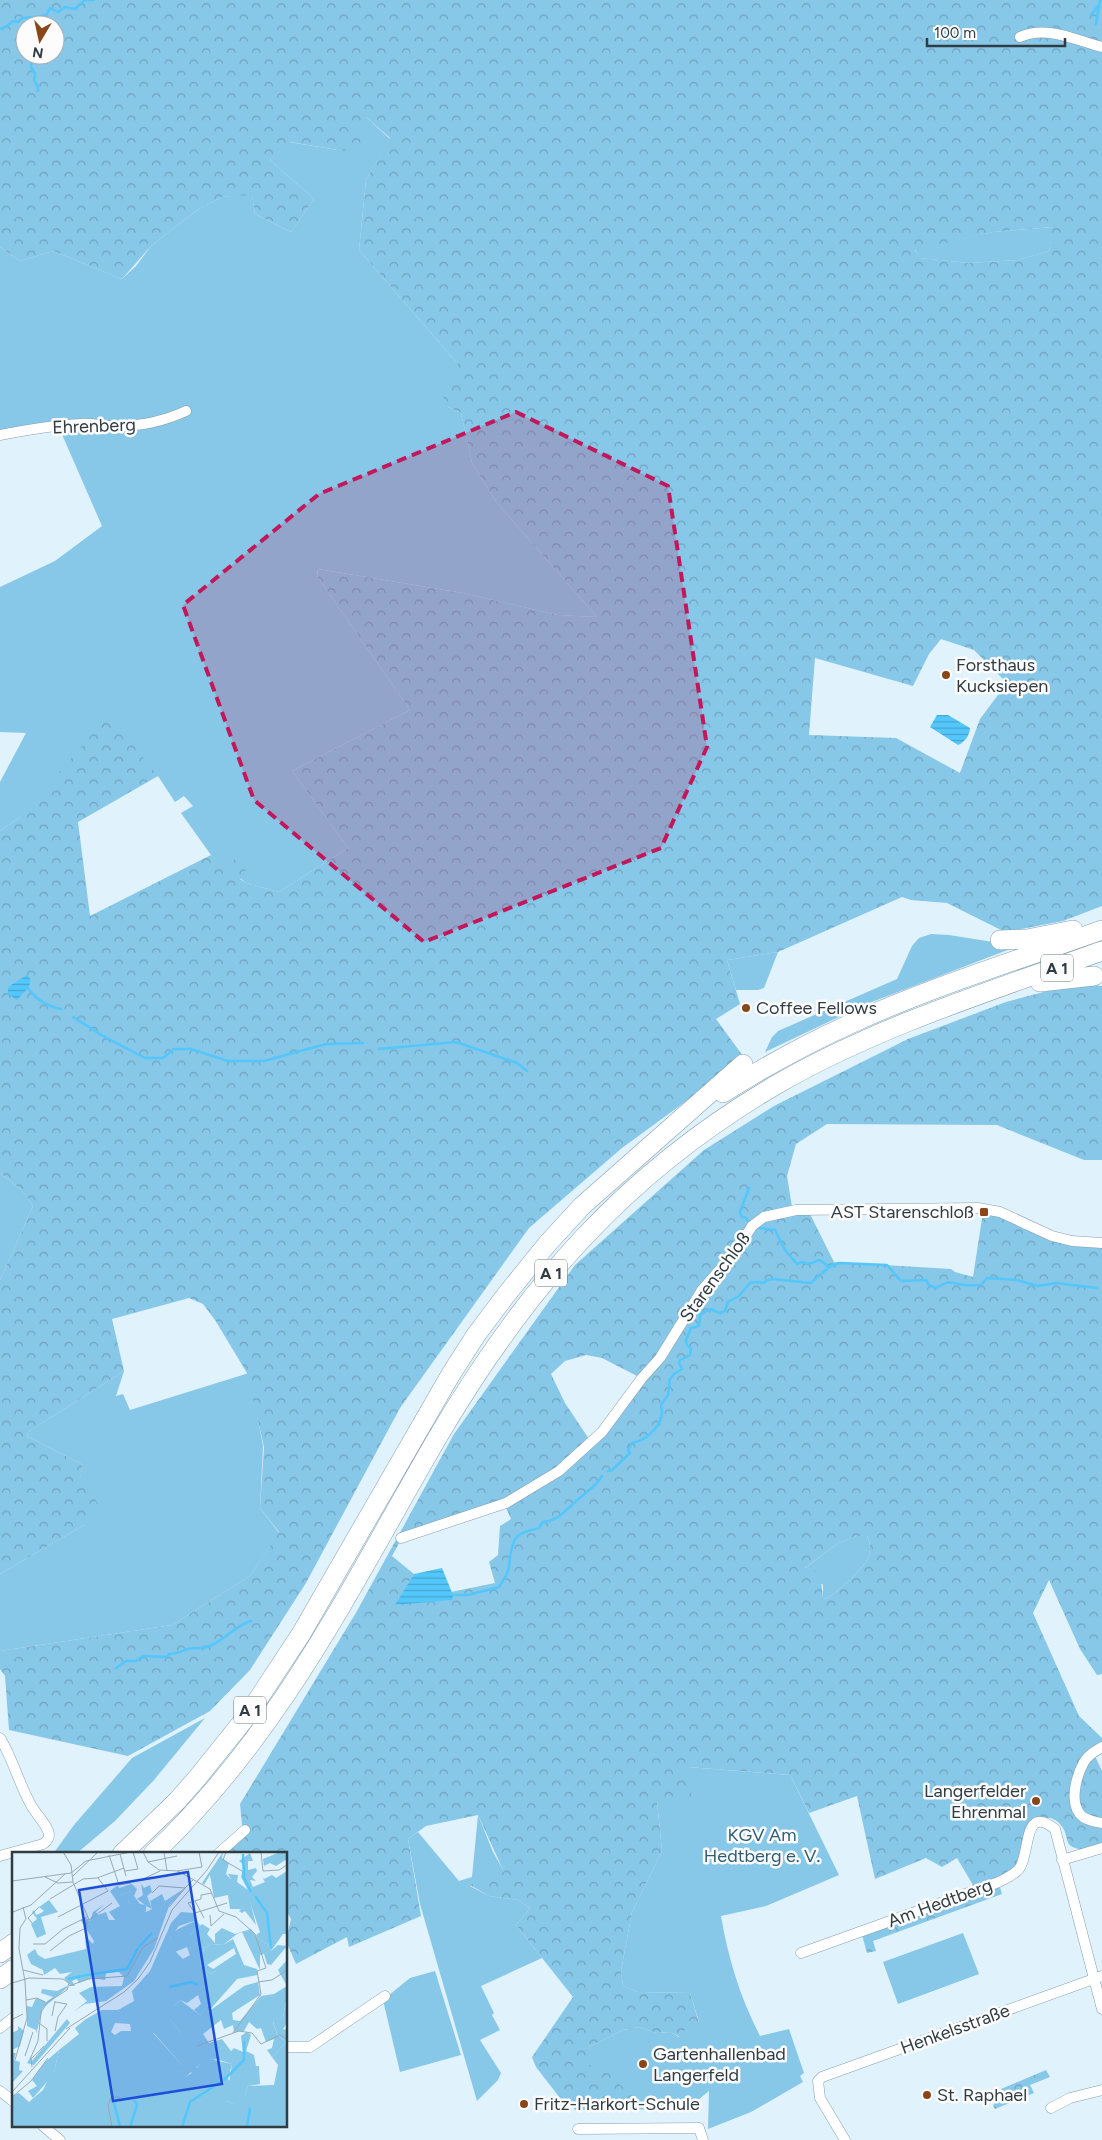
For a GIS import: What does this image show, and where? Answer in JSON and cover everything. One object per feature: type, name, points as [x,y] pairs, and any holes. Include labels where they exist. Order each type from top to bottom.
[{"type":"highway","points":[[1000,940],[1027,939],[1102,928]]},
{"type":"highway","name":"A 1","points":[[124,1852],[177,1801],[247,1716],[301,1634],[451,1374],[476,1335],[506,1294],[582,1206],[645,1149],[688,1114],[793,1052],[850,1024],[911,998],[1102,928]]},
{"type":"highway","name":"A 1","points":[[155,1852],[194,1813],[251,1746],[285,1698],[367,1563],[394,1531],[462,1397],[516,1317],[568,1252],[612,1207],[692,1138],[781,1082],[860,1044],[942,1009],[1102,951]]},
{"type":"highway","points":[[1012,984],[1094,976]]},
{"type":"highway","points":[[688,1114],[743,1064]]},
{"type":"highway","points":[[0,1953],[12,1944]]},
{"type":"highway","points":[[0,1979],[12,1970]]},
{"type":"street","points":[[1020,37],[1030,33],[1050,32],[1102,47]]},
{"type":"street","name":"Ehrenberg","points":[[0,435],[59,425],[132,426],[167,420],[186,411]]},
{"type":"street","name":"Starenschloß","points":[[394,1531],[506,1503],[559,1471],[602,1432],[642,1378],[660,1358],[702,1290],[737,1250],[752,1226],[764,1217],[796,1210],[978,1208],[1000,1212],[1052,1236],[1072,1241],[1102,1243]]},
{"type":"street","points":[[0,1738],[15,1766],[30,1804],[49,1834],[48,1840],[43,1844],[14,1852]]},
{"type":"street","points":[[1102,1747],[1093,1752],[1084,1761],[1074,1800],[1079,1813],[1085,1818],[1102,1823]]},
{"type":"street","name":"Am Hedtberg","points":[[801,1953],[999,1882],[1019,1869],[1023,1861],[1029,1831],[1033,1824],[1046,1822],[1055,1829],[1062,1860]]},
{"type":"street","points":[[220,1852],[245,1830]]},
{"type":"street","points":[[1102,1848],[1062,1860],[1098,1977],[1102,2010]]},
{"type":"street","name":"Henkelsstraße","points":[[845,2140],[820,2098],[818,2081],[822,2077],[1098,1977]]},
{"type":"street","points":[[288,2047],[310,2047],[385,1996]]},
{"type":"street","points":[[0,2028],[12,2019]]},
{"type":"street","points":[[1051,2108],[1070,2098],[1102,2090]]},
{"type":"street","points":[[0,2091],[12,2100]]},
{"type":"street","points":[[45,2128],[60,2140]]},
{"type":"street","points":[[578,2129],[700,2128],[703,2140]]},
{"type":"highlighted area","points":[[516,412],[668,486],[707,747],[661,848],[424,942],[254,800],[183,605],[319,494]]},
{"type":"green space","points":[[0,0],[1102,0],[1102,906],[1063,921],[1005,932],[947,903],[911,900],[902,897],[778,952],[727,960],[740,1004],[716,1019],[743,1056],[704,1088],[622,1148],[529,1228],[400,1408],[306,1583],[250,1670],[210,1711],[128,1756],[9,1730],[5,1676],[0,1669],[0,1651],[172,1625],[250,1576],[279,1532],[260,1508],[264,1447],[247,1373],[215,1320],[203,1304],[189,1298],[112,1319],[124,1371],[28,1432],[27,1436],[83,1465],[80,1478],[100,1506],[84,1525],[0,1574],[0,1280],[33,1206],[22,1190],[0,1173],[0,831],[20,817],[109,715],[158,776],[78,822],[90,916],[211,855],[226,866],[232,860],[241,860],[246,870],[240,879],[246,883],[279,892],[348,848],[292,771],[410,710],[317,576],[318,569],[463,593],[558,615],[597,617],[497,503],[472,463],[461,413],[448,407],[440,391],[458,364],[359,250],[366,180],[390,138],[366,117],[360,144],[344,151],[290,142],[270,160],[314,199],[291,232],[255,214],[252,195],[222,197],[197,210],[151,246],[122,279],[53,251],[20,261],[0,247]],"holes":[[[1053,227],[1049,251],[1018,260],[969,263],[921,258],[915,250],[993,232]],[[941,639],[974,650],[1007,683],[980,719],[960,773],[896,738],[809,735],[815,658],[913,686],[929,654]]]},
{"type":"green space","points":[[366,117],[390,139],[366,180],[359,250],[458,364],[448,407],[461,413],[472,463],[497,503],[597,617],[558,615],[463,593],[318,569],[317,576],[410,710],[292,771],[348,848],[279,892],[246,883],[211,855],[181,813],[193,806],[184,796],[175,802],[158,776],[20,817],[0,831],[0,782],[26,733],[0,732],[0,587],[55,561],[102,526],[57,423],[0,433],[0,247],[20,261],[53,251],[122,279],[136,266],[151,246],[197,210],[222,197],[252,194],[255,214],[291,232],[314,199],[270,160],[289,142],[344,151]]},
{"type":"green space","points":[[1054,227],[1049,251],[1018,260],[969,263],[920,258],[915,249],[993,232]]},
{"type":"green space","points":[[931,934],[1018,946],[864,1005],[765,1052],[772,1037],[778,1031],[897,979],[912,946],[919,938]]},
{"type":"green space","points":[[778,952],[764,988],[758,990],[736,990],[727,960]]},
{"type":"green space","points":[[1085,985],[1102,986],[1102,1160],[1084,1160],[997,1125],[827,1124],[796,1144],[787,1176],[792,1207],[809,1212],[834,1262],[951,1269],[973,1277],[983,1212],[1102,1246],[1102,1674],[1097,1675],[1080,1649],[1049,1580],[1033,1613],[1079,1716],[1102,1738],[1095,1756],[1102,1771],[1102,1844],[1085,1849],[1072,1847],[1068,1842],[1065,1831],[1057,1821],[1050,1818],[1041,1818],[1033,1822],[1020,1860],[1011,1872],[997,1877],[1002,1894],[873,1941],[876,1951],[867,1953],[862,1935],[975,1892],[973,1885],[957,1858],[942,1867],[926,1858],[875,1879],[857,1796],[809,1813],[790,1775],[688,1767],[692,1801],[657,1801],[662,1851],[632,1912],[621,1971],[623,1986],[638,1992],[690,1993],[699,2023],[692,2019],[680,2037],[671,2032],[656,2033],[640,2027],[623,2030],[589,2047],[585,2067],[591,2065],[598,2067],[601,2063],[608,2063],[620,2075],[619,2084],[633,2096],[633,2102],[594,2107],[571,2105],[567,2107],[536,2067],[532,2057],[573,1997],[516,1925],[530,1908],[518,1900],[489,1896],[470,1885],[504,1872],[478,1815],[426,1826],[408,1839],[421,1916],[349,1947],[347,1937],[296,1964],[288,1946],[288,1932],[291,1919],[288,1914],[288,1852],[224,1852],[243,1835],[240,1804],[357,1611],[454,1434],[575,1265],[704,1150],[774,1106],[908,1039],[1006,1002],[1051,990]],"holes":[[[586,1355],[602,1358],[641,1378],[591,1442],[565,1403],[551,1374],[565,1361]],[[504,1503],[511,1519],[500,1526],[498,1555],[489,1562],[495,1583],[451,1592],[453,1595],[396,1605],[414,1574],[392,1556],[402,1538]],[[857,1536],[867,1536],[870,1548],[869,1556],[844,1586],[826,1599],[823,1598],[820,1572],[805,1568],[838,1543]]]},
{"type":"green space","points":[[0,1173],[22,1190],[33,1206],[0,1280]]},
{"type":"green space","points":[[124,1371],[116,1396],[123,1394],[130,1410],[249,1373],[263,1446],[260,1508],[279,1533],[250,1576],[172,1625],[0,1651],[0,1574],[84,1525],[80,1477],[83,1465],[27,1436],[28,1432]]},
{"type":"green space","points":[[857,1536],[867,1536],[870,1546],[869,1556],[844,1586],[826,1599],[823,1598],[823,1585],[804,1569],[838,1543]]},
{"type":"green space","points":[[205,1718],[154,1780],[115,1821],[78,1852],[54,1852],[74,1825],[132,1758]]},
{"type":"green space","name":"KGV Am Hedtberg e. V.","points":[[688,1767],[790,1775],[839,1875],[766,1906],[721,1916],[727,1947],[736,1977],[746,2007],[760,2036],[789,2029],[804,2073],[800,2076],[803,2082],[751,2112],[708,2129],[709,2091],[687,2109],[575,2110],[566,2096],[589,2047],[623,2030],[640,2027],[656,2033],[671,2032],[679,2037],[692,2019],[699,2022],[690,1993],[638,1992],[623,1986],[621,1971],[632,1912],[662,1851],[657,1801]]},
{"type":"green space","points":[[478,1815],[493,1852],[505,1873],[470,1886],[489,1896],[518,1900],[530,1908],[516,1925],[542,1958],[481,1986],[500,2030],[480,2040],[501,2073],[498,2080],[477,2101],[420,1904],[408,1839],[418,1832],[459,1881],[472,1877]]},
{"type":"green space","points":[[963,1933],[979,1974],[898,2004],[883,1962]]},
{"type":"green space","points":[[435,1971],[461,2055],[400,2072],[383,2000],[410,1978]]},
{"type":"green space","points":[[1046,2070],[1050,2077],[1030,2085],[1034,2093],[995,2109],[993,2106],[1001,2089]]},
{"type":"shaded area","points":[[937,715],[948,715],[970,728],[964,741],[958,745],[930,727]]},
{"type":"shaded area","points":[[27,975],[31,980],[28,988],[17,1000],[8,994],[8,987]]},
{"type":"shaded area","points":[[442,1568],[453,1595],[452,1600],[395,1605],[414,1574]]},
{"type":"waterway","points":[[0,29],[13,21],[18,22],[23,18],[46,16],[50,8],[58,12],[65,7],[75,9],[85,0],[94,0]]},
{"type":"waterway","points":[[1096,24],[1100,0]]},
{"type":"waterway","points":[[1091,15],[1098,6]]},
{"type":"waterway","points":[[31,65],[35,73],[34,80],[38,91]]},
{"type":"waterway","points":[[28,988],[42,1002],[61,1009]]},
{"type":"waterway","points":[[73,1017],[103,1036],[145,1058],[163,1058],[174,1049],[191,1049],[228,1061],[264,1061],[326,1044],[363,1043]]},
{"type":"waterway","points":[[379,1049],[456,1042],[517,1063],[527,1071]]},
{"type":"waterway","points":[[748,1221],[742,1217],[740,1212],[749,1188]]},
{"type":"waterway","points":[[760,1228],[775,1230],[785,1250],[797,1264],[802,1262],[808,1264],[820,1260],[829,1267]]},
{"type":"waterway","points":[[608,1471],[612,1470],[630,1453],[628,1450],[632,1443],[650,1434],[658,1424],[662,1412],[661,1405],[668,1395],[670,1379],[682,1369],[679,1363],[680,1360],[690,1355],[691,1348],[687,1345],[686,1340],[691,1328],[699,1326],[700,1315],[710,1309],[720,1313],[725,1311],[728,1302],[739,1296],[750,1283],[764,1283],[767,1280],[773,1279],[811,1283],[829,1267],[839,1263],[887,1265],[901,1281],[926,1280],[929,1285],[936,1288],[950,1282],[981,1285],[987,1278],[1017,1280],[1038,1286],[1056,1283],[1097,1288]]},
{"type":"waterway","points":[[453,1595],[468,1595],[499,1587],[508,1571],[513,1544],[517,1536],[539,1528],[543,1522],[560,1516],[593,1487],[602,1476]]},
{"type":"waterway","points":[[116,1668],[126,1661],[136,1661],[143,1656],[166,1657],[169,1654],[190,1648],[202,1648],[213,1645],[240,1626],[251,1621]]},
{"type":"place","name":"Forsthaus Kucksiepen","points":[[946,675]]},
{"type":"place","name":"Coffee Fellows","points":[[746,1008]]},
{"type":"place","name":"AST Starenschloß","points":[[984,1212]]},
{"type":"place","name":"Langerfelder Ehrenmal","points":[[1036,1801]]},
{"type":"place","name":"Gartenhallenbad Langerfeld","points":[[643,2064]]},
{"type":"place","name":"St. Raphael","points":[[927,2095]]},
{"type":"place","name":"Fritz-Harkort-Schule","points":[[524,2104]]}]
